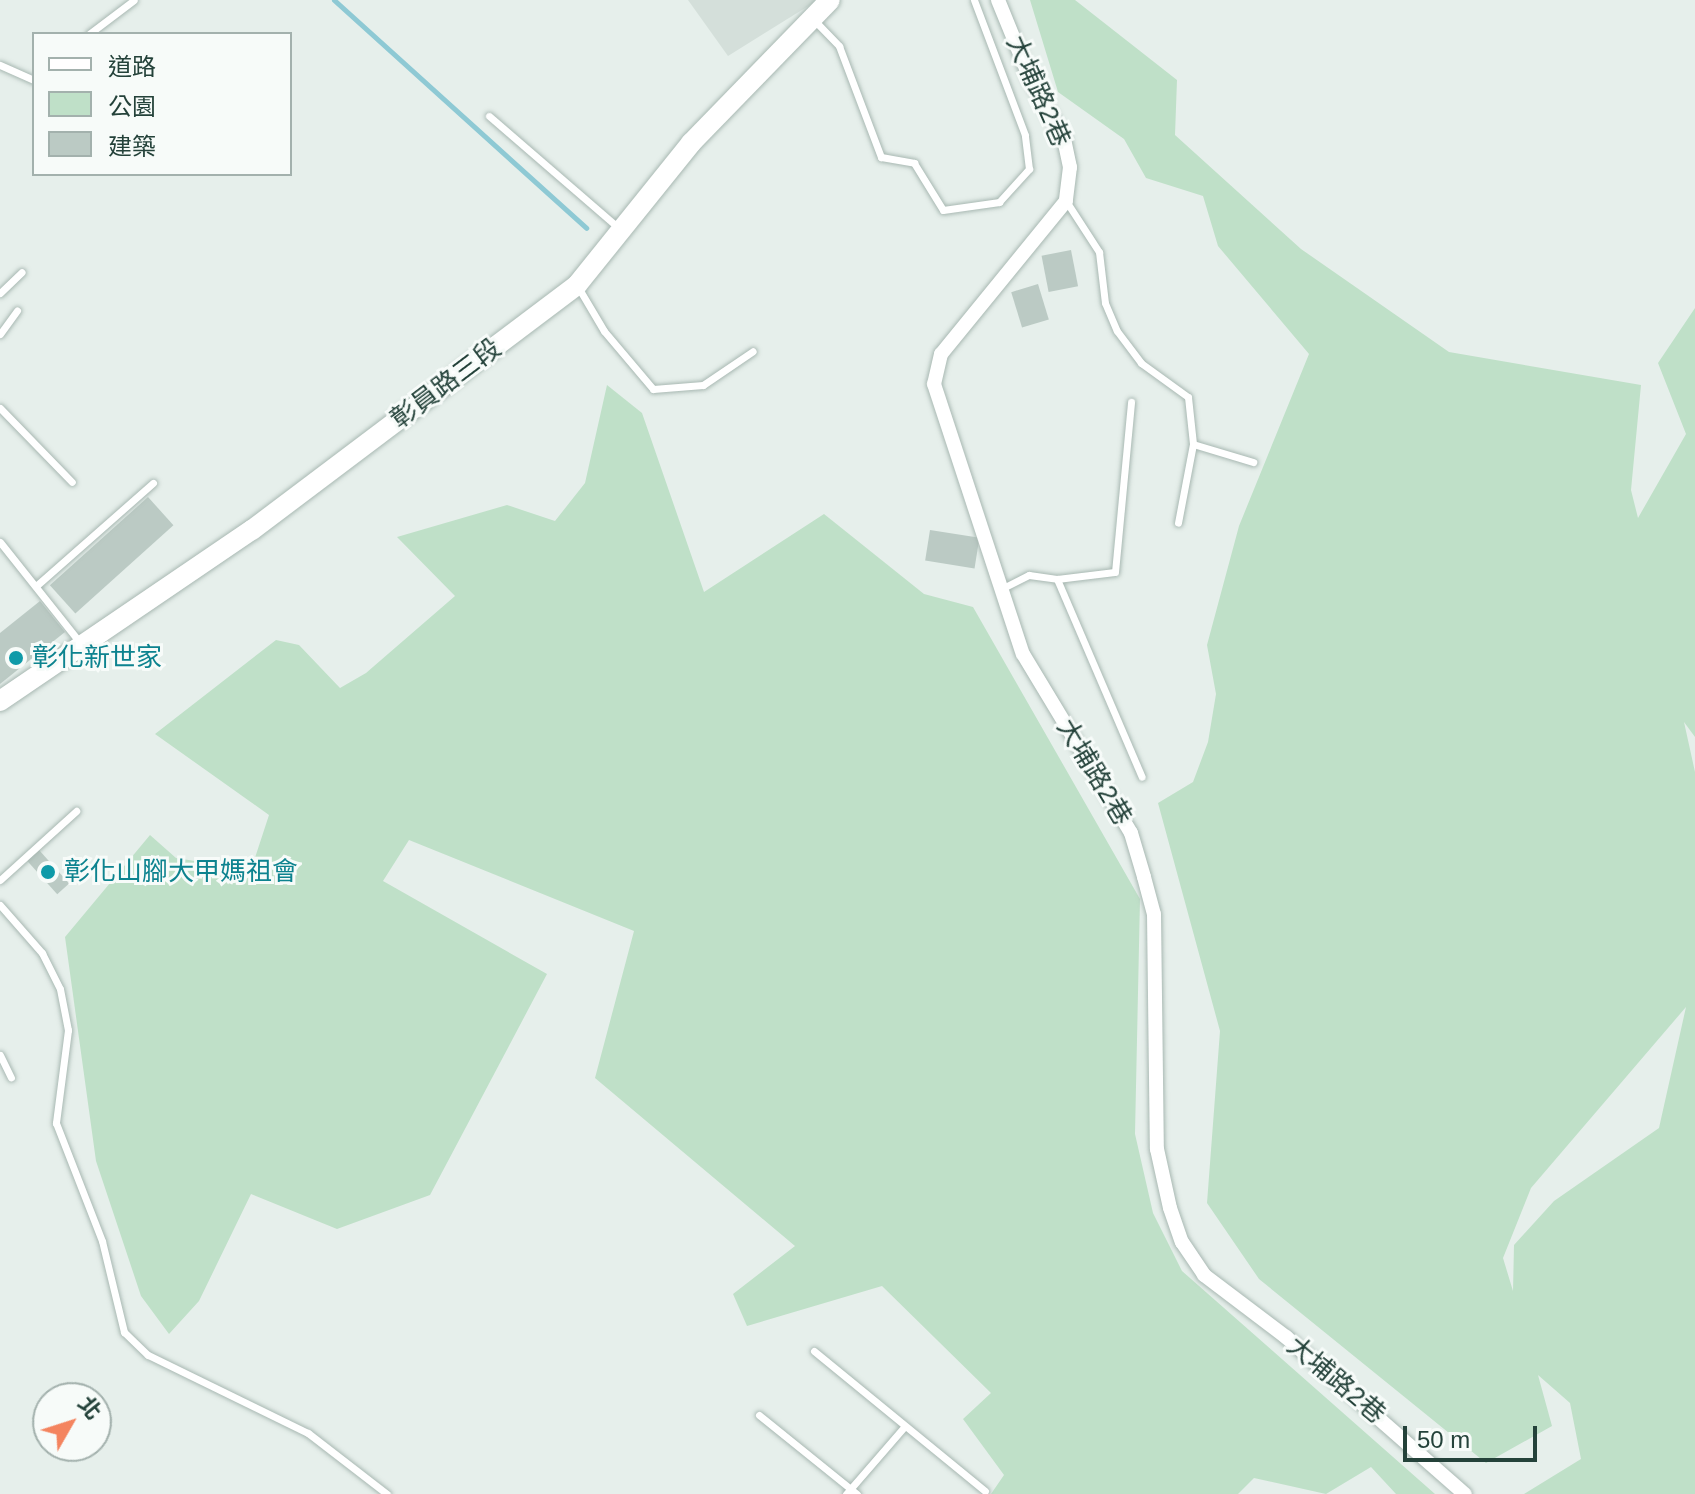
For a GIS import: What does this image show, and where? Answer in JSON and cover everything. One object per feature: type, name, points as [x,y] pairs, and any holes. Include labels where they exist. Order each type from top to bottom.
[{"type":"main road","name":"彰員路三段","points":[[0,701],[252,530],[577,285],[691,143],[811,16],[830,0]]},
{"type":"street","name":"大埔路2巷","points":[[998,0],[1029,76],[1064,139],[1070,167],[1066,201],[941,354],[934,384],[1023,654],[1131,833],[1144,877],[1154,914],[1157,1149],[1182,1242],[1204,1275],[1286,1337],[1465,1494]]},
{"type":"lane","points":[[92,32],[134,0]]},
{"type":"lane","points":[[811,16],[839,46],[881,157],[914,163],[943,210],[999,202],[1029,169],[1025,135],[974,0]]},
{"type":"lane","points":[[0,65],[32,79]]},
{"type":"lane","points":[[489,116],[621,230]]},
{"type":"lane","points":[[1066,201],[1099,252],[1105,303],[1117,331],[1141,363],[1188,397],[1193,444],[1178,523]]},
{"type":"lane","points":[[0,293],[22,272]]},
{"type":"lane","points":[[577,285],[604,331],[653,389],[703,385],[753,351]]},
{"type":"lane","points":[[0,334],[17,311]]},
{"type":"lane","points":[[1003,588],[1029,575],[1057,579],[1115,572],[1131,402]]},
{"type":"lane","points":[[0,408],[72,482]]},
{"type":"lane","points":[[1193,444],[1253,462]]},
{"type":"lane","points":[[36,586],[153,483]]},
{"type":"lane","points":[[0,542],[83,645]]},
{"type":"lane","points":[[0,556],[7,550]]},
{"type":"lane","points":[[1057,579],[1142,777]]},
{"type":"lane","points":[[0,880],[76,811]]},
{"type":"lane","points":[[0,905],[42,953],[60,989],[68,1030],[56,1123],[102,1241],[124,1332],[148,1355],[308,1433],[387,1494]]},
{"type":"lane","points":[[0,1055],[11,1078]]},
{"type":"lane","points":[[814,1351],[985,1491]]},
{"type":"lane","points":[[759,1415],[851,1492],[904,1427]]},
{"type":"shaded area","points":[[688,0],[818,0],[728,56]]},
{"type":"green space","points":[[1030,0],[1075,0],[1177,80],[1175,135],[1301,249],[1449,352],[1641,385],[1631,490],[1638,518],[1686,434],[1658,363],[1695,308],[1695,737],[1684,722],[1695,772],[1695,1494],[1524,1494],[1581,1459],[1570,1403],[1538,1375],[1552,1426],[1486,1463],[1259,1279],[1207,1203],[1220,1031],[1158,803],[1193,782],[1208,742],[1216,694],[1207,645],[1239,526],[1309,354],[1218,246],[1203,196],[1146,178],[1124,139],[1058,92]],"holes":[[[1686,1007],[1659,1128],[1554,1201],[1514,1245],[1513,1291],[1503,1258],[1531,1188]]]},
{"type":"green space","points":[[607,385],[642,413],[704,592],[824,514],[924,594],[973,607],[1140,899],[1135,1134],[1153,1213],[1182,1271],[1435,1494],[1396,1494],[1371,1467],[1326,1494],[1254,1478],[1238,1494],[991,1494],[1004,1475],[963,1419],[991,1393],[882,1286],[747,1326],[733,1294],[795,1246],[595,1078],[634,931],[409,840],[383,881],[547,974],[430,1195],[337,1229],[251,1194],[199,1301],[169,1334],[141,1296],[96,1161],[65,937],[150,835],[176,858],[251,870],[269,815],[155,734],[276,640],[299,645],[340,688],[366,673],[455,596],[397,537],[507,505],[555,521],[585,483]]},
{"type":"building","points":[[1071,250],[1078,286],[1049,292],[1042,256]]},
{"type":"building","points":[[1038,284],[1049,319],[1022,328],[1011,292]]},
{"type":"building","points":[[148,497],[173,525],[75,614],[50,585]]},
{"type":"building","points":[[930,530],[979,538],[975,568],[925,561]]},
{"type":"building","name":"彰化新世家","points":[[40,601],[65,632],[0,684],[0,633]]},
{"type":"building","name":"彰化山腳大甲媽祖會","points":[[39,850],[69,883],[57,894],[27,861]]},
{"type":"waterway","points":[[334,0],[586,228]]},
{"type":"place","name":"彰化新世家","points":[[16,658]]},
{"type":"place","name":"彰化山腳大甲媽祖會","points":[[48,872]]}]
